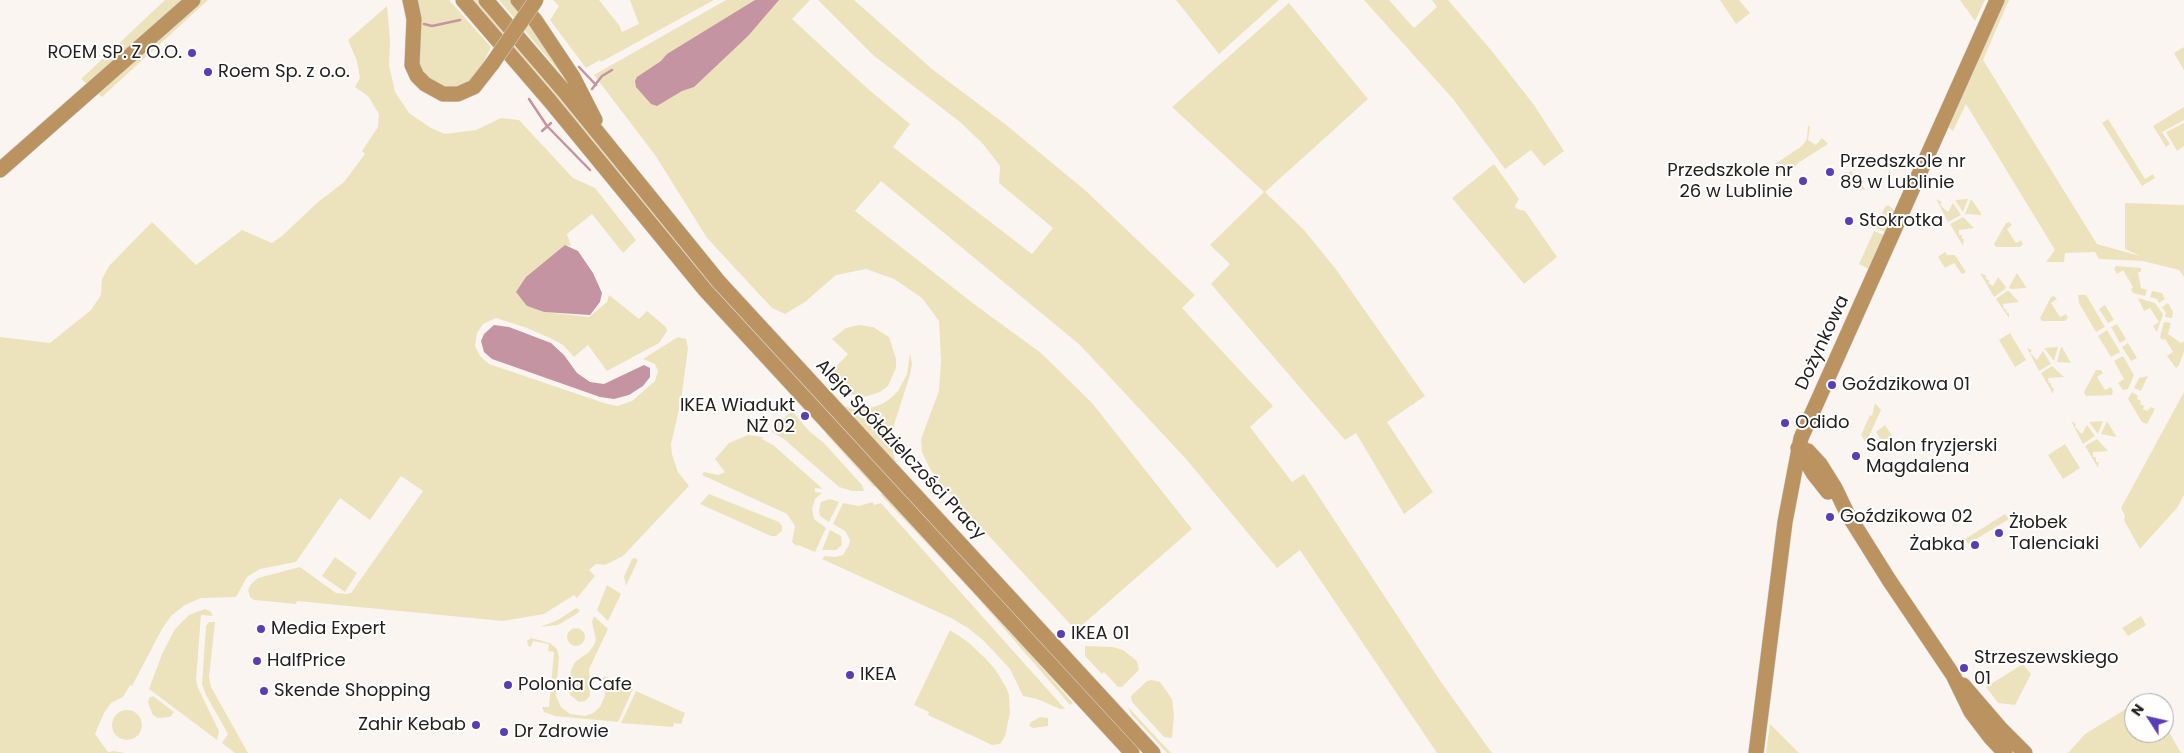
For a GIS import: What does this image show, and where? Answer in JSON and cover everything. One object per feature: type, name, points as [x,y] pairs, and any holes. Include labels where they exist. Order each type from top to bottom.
[{"type":"main road","points":[[0,170],[193,0]]},
{"type":"main road","points":[[410,0],[414,24],[412,61],[417,76],[425,84],[443,94],[458,94],[474,87],[536,0]]},
{"type":"main road","name":"Aleja Spółdzielczości Pracy","points":[[463,0],[614,178],[704,290],[1132,753]]},
{"type":"main road","points":[[486,0],[605,142]]},
{"type":"main road","points":[[518,0],[535,20],[573,77],[605,142]]},
{"type":"main road","name":"Dożynkowa","points":[[1756,753],[1783,536],[1798,448],[1806,424],[1997,0]]},
{"type":"main road","name":"Aleja Spółdzielczości Pracy","points":[[605,142],[719,282],[1154,753]]},
{"type":"main road","points":[[1798,448],[1813,473],[1833,499],[1847,513]]},
{"type":"main road","points":[[1798,448],[1808,451],[1813,455],[1835,488],[1847,513],[1889,580],[1953,675],[2004,733],[2025,753]]},
{"type":"main road","points":[[1792,475],[1803,472],[1813,473]]},
{"type":"main road","points":[[1953,675],[1971,712],[2005,753]]},
{"type":"shaded area","points":[[165,0],[208,0],[102,97],[81,79]]},
{"type":"shaded area","points":[[417,0],[449,0],[491,47],[479,72],[472,80],[454,88],[446,87],[437,84],[424,74],[419,64]]},
{"type":"shaded area","points":[[472,0],[479,0],[1046,645],[996,597],[706,283]]},
{"type":"shaded area","points":[[499,0],[510,0],[548,46],[578,94]]},
{"type":"shaded area","points":[[553,0],[599,0],[619,25],[622,32],[639,24],[630,0],[714,0],[601,62],[600,60],[586,68],[550,20],[559,6]]},
{"type":"shaded area","points":[[726,0],[810,0],[792,19],[868,89],[910,124],[893,147],[1032,254],[1053,228],[999,183],[1000,166],[983,144],[960,122],[873,55],[818,0],[854,0],[932,69],[1005,124],[1086,191],[1195,295],[1182,308],[1273,406],[1250,427],[1292,482],[1304,474],[1441,682],[1492,753],[1437,753],[1300,550],[1277,568],[1186,459],[1080,345],[881,181],[855,211],[974,304],[1041,353],[1092,403],[1192,529],[1081,626],[1071,625],[941,484],[930,469],[922,452],[921,439],[939,391],[941,361],[939,321],[922,298],[894,279],[866,269],[836,275],[805,302],[785,314],[772,308],[707,238],[655,155],[594,75]]},
{"type":"shaded area","points":[[755,0],[779,0],[748,36],[694,87],[682,91],[657,106],[651,104],[636,87],[635,81],[637,77],[661,61],[667,54]]},
{"type":"shaded area","points":[[1176,0],[1279,0],[1219,54]]},
{"type":"shaded area","points":[[1364,0],[1389,0],[1414,28],[1437,7],[1432,0],[1448,0],[1491,50],[1534,105],[1564,151],[1544,166],[1531,150],[1505,169],[1453,99]]},
{"type":"shaded area","points":[[1720,0],[1739,0],[1750,13],[1736,24]]},
{"type":"shaded area","points":[[1960,0],[1985,0],[1975,21]]},
{"type":"shaded area","points":[[2003,0],[2009,0],[1983,60],[2097,244],[2140,256],[2125,249],[2125,203],[2184,205],[2184,277],[2179,270],[2143,261],[2099,259],[2095,252],[2065,253],[2064,262],[2046,262],[2055,250],[1966,104],[1953,131],[1948,127]]},
{"type":"shaded area","points":[[1289,3],[1368,99],[1265,192],[1304,230],[1335,268],[1425,396],[1387,422],[1433,492],[1404,514],[1356,433],[1345,440],[1211,284],[1230,264],[1210,245],[1264,192],[1172,107]]},
{"type":"shaded area","points":[[387,6],[390,39],[389,65],[395,92],[409,113],[431,128],[445,134],[476,130],[501,118],[519,120],[573,178],[595,188],[636,240],[623,253],[592,214],[567,234],[571,246],[565,245],[527,306],[544,312],[589,317],[607,302],[609,295],[639,319],[647,311],[666,327],[667,331],[659,343],[607,371],[588,345],[574,357],[563,345],[552,339],[527,328],[496,318],[483,324],[477,333],[475,346],[480,356],[489,364],[617,406],[632,401],[655,381],[658,371],[655,364],[643,359],[678,337],[686,339],[688,348],[681,401],[671,444],[678,472],[689,486],[623,556],[605,565],[596,564],[589,570],[595,576],[577,598],[574,595],[544,614],[503,621],[297,601],[296,604],[254,600],[250,597],[248,590],[251,584],[258,578],[300,567],[336,593],[351,593],[423,491],[401,476],[370,520],[340,498],[296,562],[260,569],[247,577],[236,597],[201,598],[185,605],[171,616],[162,629],[132,686],[130,685],[123,697],[111,703],[104,713],[95,734],[108,752],[125,753],[0,753],[0,337],[50,343],[91,310],[101,295],[102,279],[109,266],[152,222],[196,265],[242,230],[272,243],[282,236],[317,203],[344,182],[365,154],[362,151],[378,127],[379,114],[368,96],[355,87],[360,78],[357,61],[348,40]]},
{"type":"shaded area","points":[[2184,47],[2184,70],[2174,53]]},
{"type":"shaded area","points":[[2184,107],[2184,120],[2162,132],[2170,144],[2166,147],[2153,126]]},
{"type":"shaded area","points":[[2108,119],[2145,179],[2153,174],[2155,178],[2142,186],[2102,123]]},
{"type":"shaded area","points":[[2184,123],[2184,146],[2177,151],[2166,132]]},
{"type":"shaded area","points":[[1808,126],[1810,126],[1808,140],[1816,145],[1822,138],[1828,144],[1798,163],[1785,179],[1775,164],[1802,146],[1807,139]]},
{"type":"shaded area","points":[[1494,164],[1519,199],[1515,206],[1517,209],[1525,211],[1557,257],[1524,284],[1452,198]]},
{"type":"shaded area","points":[[1851,171],[1866,190],[1856,189],[1847,174]]},
{"type":"shaded area","points":[[1936,199],[1942,202],[1940,205],[1948,212],[1953,203],[1961,215],[1948,222]]},
{"type":"shaded area","points":[[1968,199],[1963,212],[1955,200]]},
{"type":"shaded area","points":[[1971,199],[1981,213],[1981,215],[1965,214]]},
{"type":"shaded area","points":[[1888,205],[1895,211],[1890,222],[1887,221],[1884,227],[1887,229],[1885,232],[1875,228],[1885,207]]},
{"type":"shaded area","points":[[1963,217],[1974,228],[1959,230],[1959,235],[1962,235],[1962,239],[1964,239],[1963,246],[1950,224]]},
{"type":"shaded area","points":[[2009,222],[2012,225],[2007,229],[2016,243],[2021,240],[2023,244],[2020,247],[1996,247],[1994,244],[2006,223]]},
{"type":"shaded area","points":[[1874,231],[1884,235],[1869,269],[1859,264]]},
{"type":"shaded area","points":[[565,245],[578,251],[593,273],[602,293],[600,302],[590,315],[544,312],[527,306],[516,292],[526,277]]},
{"type":"shaded area","points":[[1945,252],[1947,255],[1955,255],[1966,272],[1962,274],[1954,263],[1945,268],[1938,257]]},
{"type":"shaded area","points":[[2116,266],[2141,268],[2141,272],[2138,272],[2141,288],[2147,290],[2145,296],[2133,293],[2131,289],[2133,287],[2123,270],[2117,274],[2114,269]]},
{"type":"shaded area","points":[[1980,273],[1987,276],[1985,278],[1990,281],[1988,283],[1993,286],[1998,277],[2006,287],[2005,289],[1994,297]]},
{"type":"shaded area","points":[[2017,273],[2026,288],[2011,289],[2009,287]]},
{"type":"shaded area","points":[[2007,291],[2019,302],[2003,304],[2004,309],[2009,313],[2009,318],[1996,299]]},
{"type":"shaded area","points":[[2152,291],[2162,293],[2165,299],[2159,303],[2157,299],[2150,297]]},
{"type":"shaded area","points":[[2078,295],[2086,295],[2105,327],[2096,332],[2079,303]]},
{"type":"shaded area","points":[[2054,296],[2057,299],[2051,303],[2060,317],[2066,314],[2068,318],[2065,321],[2042,321],[2040,318],[2051,297]]},
{"type":"shaded area","points":[[2138,298],[2155,303],[2163,314],[2157,332],[2153,326],[2159,322],[2150,308],[2144,311]]},
{"type":"shaded area","points":[[2168,303],[2173,312],[2172,318],[2165,317],[2166,313],[2162,307]]},
{"type":"shaded area","points":[[2105,305],[2114,320],[2108,323],[2099,309]]},
{"type":"shaded area","points":[[2164,322],[2171,323],[2168,334],[2181,343],[2184,341],[2184,352],[2176,368],[2167,356],[2173,352],[2165,339],[2162,340],[2160,337]]},
{"type":"shaded area","points":[[2117,324],[2126,339],[2120,343],[2111,327]]},
{"type":"shaded area","points":[[494,325],[509,327],[551,343],[564,355],[577,373],[590,382],[604,384],[644,365],[650,368],[650,377],[643,386],[629,395],[614,399],[600,397],[492,359],[484,352],[481,341],[484,334]]},
{"type":"shaded area","points":[[859,325],[873,327],[889,337],[896,359],[896,368],[888,386],[880,392],[864,397],[853,395],[846,391],[830,373],[848,354],[832,339],[846,328]]},
{"type":"shaded area","points":[[2107,330],[2120,352],[2111,357],[2098,336]]},
{"type":"shaded area","points":[[2010,333],[2026,360],[2015,367],[1999,340]]},
{"type":"shaded area","points":[[2128,343],[2137,358],[2131,361],[2122,347]]},
{"type":"shaded area","points":[[2058,347],[2054,361],[2044,348]]},
{"type":"shaded area","points":[[2062,347],[2071,363],[2057,362]]},
{"type":"shaded area","points":[[2027,348],[2032,350],[2030,353],[2037,360],[2043,351],[2051,364],[2039,371]]},
{"type":"shaded area","points":[[910,353],[912,364],[910,375],[892,431],[892,448],[896,463],[841,405],[853,409],[870,408],[882,404],[891,398],[898,391],[907,374]]},
{"type":"shaded area","points":[[2123,356],[2134,375],[2128,389],[2123,390],[2118,383],[2124,379],[2114,361]]},
{"type":"shaded area","points":[[2052,366],[2064,377],[2048,378],[2052,388],[2054,388],[2053,394],[2041,373]]},
{"type":"shaded area","points":[[2096,370],[2101,370],[2103,373],[2097,377],[2105,390],[2111,387],[2112,395],[2086,396],[2084,392]]},
{"type":"shaded area","points":[[2148,376],[2141,391],[2134,388],[2139,378]]},
{"type":"shaded area","points":[[2132,392],[2138,396],[2137,399],[2141,401],[2140,404],[2144,406],[2143,409],[2147,411],[2151,407],[2155,409],[2147,424],[2142,422],[2128,399]]},
{"type":"shaded area","points":[[2184,392],[2184,495],[2177,508],[2140,549],[2124,520],[2125,516],[2121,508]]},
{"type":"shaded area","points":[[1875,403],[1881,410],[1866,443],[1861,435],[1870,415],[1872,416]]},
{"type":"shaded area","points":[[792,411],[862,485],[864,491],[852,491],[839,487],[785,440],[772,432],[773,428]]},
{"type":"shaded area","points":[[2071,421],[2076,424],[2075,427],[2082,434],[2087,425],[2095,436],[2083,444]]},
{"type":"shaded area","points":[[2103,421],[2098,434],[2089,422]]},
{"type":"shaded area","points":[[2107,421],[2116,436],[2116,437],[2101,434]]},
{"type":"shaded area","points":[[1885,425],[1893,437],[1883,443],[1876,432]]},
{"type":"shaded area","points":[[827,433],[835,439],[877,486],[874,487]]},
{"type":"shaded area","points":[[748,435],[763,437],[762,439],[773,445],[823,489],[815,488],[815,492],[822,493],[815,499],[812,509],[814,519],[826,528],[815,552],[797,546],[792,542],[795,526],[787,514],[702,475],[704,472],[718,475],[725,472],[715,459],[729,443]]},
{"type":"shaded area","points":[[2097,439],[2108,451],[2093,452],[2096,462],[2099,462],[2098,468],[2085,446]]},
{"type":"shaded area","points":[[2065,444],[2080,468],[2063,479],[2048,455]]},
{"type":"shaded area","points":[[709,494],[779,522],[782,526],[782,531],[776,536],[771,536],[700,504]]},
{"type":"shaded area","points":[[880,494],[884,495],[984,600],[1073,703],[1070,705],[976,596]]},
{"type":"shaded area","points":[[830,499],[839,502],[829,522],[820,516],[819,510],[821,502]]},
{"type":"shaded area","points":[[873,502],[874,505],[881,503],[1065,709],[1023,696],[1010,669],[984,641],[968,628],[951,618],[822,559],[825,556],[835,557],[843,555],[849,545],[850,540],[845,531],[833,524],[843,503],[859,506]]},
{"type":"shaded area","points":[[2005,514],[2009,519],[1968,544],[1965,539]]},
{"type":"shaded area","points":[[830,530],[841,536],[842,545],[836,550],[822,550]]},
{"type":"shaded area","points":[[335,557],[357,573],[345,592],[322,576]]},
{"type":"shaded area","points":[[632,559],[638,560],[626,586],[624,577]]},
{"type":"shaded area","points":[[607,585],[621,594],[608,621],[597,610]]},
{"type":"shaded area","points":[[576,608],[580,610],[578,613],[558,625],[540,627],[558,620]]},
{"type":"shaded area","points":[[205,609],[210,611],[213,616],[201,615],[196,680],[219,731],[217,740],[149,689],[162,654],[175,629],[189,615]]},
{"type":"shaded area","points":[[594,616],[608,629],[589,669],[590,696],[585,701],[579,702],[570,695],[571,670],[575,662],[589,652],[594,645],[596,640],[592,622]]},
{"type":"shaded area","points":[[2141,616],[2146,625],[2128,636],[2122,628]]},
{"type":"shaded area","points":[[209,622],[215,622],[209,677],[211,687],[248,753],[235,753],[222,743],[228,734],[206,695],[202,684],[206,626]]},
{"type":"shaded area","points":[[572,628],[580,628],[585,633],[583,644],[572,646],[567,641],[567,633]]},
{"type":"shaded area","points":[[950,630],[968,642],[985,658],[995,669],[1006,687],[1009,695],[1010,713],[1005,736],[1000,744],[992,745],[928,715],[929,712],[914,705]]},
{"type":"shaded area","points":[[531,638],[550,643],[557,649],[559,657],[556,696],[561,707],[570,714],[585,716],[593,713],[600,707],[605,695],[603,678],[605,676],[633,689],[618,722],[555,716],[544,712],[542,707],[549,707],[554,652],[548,651],[549,644],[533,641],[531,647],[528,646],[527,641]]},
{"type":"shaded area","points":[[1085,646],[1113,647],[1123,650],[1137,661],[1139,670],[1122,687],[1118,687],[1085,656]]},
{"type":"shaded area","points":[[2023,664],[2031,674],[2015,705],[1998,703],[1986,687]]},
{"type":"shaded area","points":[[1147,681],[1160,682],[1172,699],[1174,715],[1172,738],[1164,737],[1132,702],[1131,696]]},
{"type":"shaded area","points":[[636,691],[685,713],[681,724],[674,723],[673,727],[621,723]]},
{"type":"shaded area","points":[[153,696],[174,712],[170,717],[158,718],[153,715],[148,703],[149,698]]},
{"type":"shaded area","points":[[1128,707],[1172,753],[1167,753],[1131,714]]},
{"type":"shaded area","points":[[127,710],[137,715],[142,725],[137,735],[127,740],[117,735],[112,725],[117,715]]},
{"type":"shaded area","points":[[2124,710],[2124,743],[2174,743],[2174,741],[2181,753],[2068,753],[2085,734]]},
{"type":"shaded area","points":[[1040,717],[1048,718],[1048,726],[1033,728],[1029,726],[1031,722]]},
{"type":"shaded area","points":[[1770,724],[1799,753],[1766,753]]},
{"type":"waterway","points":[[424,24],[432,26],[460,20]]},
{"type":"waterway","points":[[579,67],[596,85]]},
{"type":"waterway","points":[[592,89],[602,76],[612,70]]},
{"type":"waterway","points":[[529,99],[547,126],[590,170]]},
{"type":"waterway","points":[[542,131],[551,123]]},
{"type":"place","name":"ROEM SP. Z O.O.","points":[[192,53]]},
{"type":"place","name":"Roem Sp. z o.o.","points":[[208,72]]},
{"type":"place","name":"Przedszkole nr 89 w Lublinie","points":[[1830,172]]},
{"type":"place","name":"Przedszkole nr 26 w Lublinie","points":[[1803,181]]},
{"type":"place","name":"Stokrotka","points":[[1849,221]]},
{"type":"place","name":"Goździkowa 01","points":[[1832,385]]},
{"type":"place","name":"IKEA Wiadukt NŻ 02","points":[[805,416]]},
{"type":"place","name":"Odido","points":[[1785,423]]},
{"type":"place","name":"Salon fryzjerski Magdalena","points":[[1856,456]]},
{"type":"place","name":"Goździkowa 02","points":[[1830,517]]},
{"type":"place","name":"Żłobek Talenciaki","points":[[1999,533]]},
{"type":"place","name":"Żabka","points":[[1975,545]]},
{"type":"place","name":"Media Expert","points":[[261,629]]},
{"type":"place","name":"IKEA 01","points":[[1061,634]]},
{"type":"place","name":"HalfPrice","points":[[257,661]]},
{"type":"place","name":"Strzeszewskiego 01","points":[[1964,668]]},
{"type":"place","name":"IKEA","points":[[850,675]]},
{"type":"place","name":"Polonia Cafe","points":[[508,685]]},
{"type":"place","name":"Skende Shopping","points":[[264,691]]},
{"type":"place","name":"Zahir Kebab","points":[[476,725]]},
{"type":"place","name":"Dr Zdrowie","points":[[504,732]]}]
